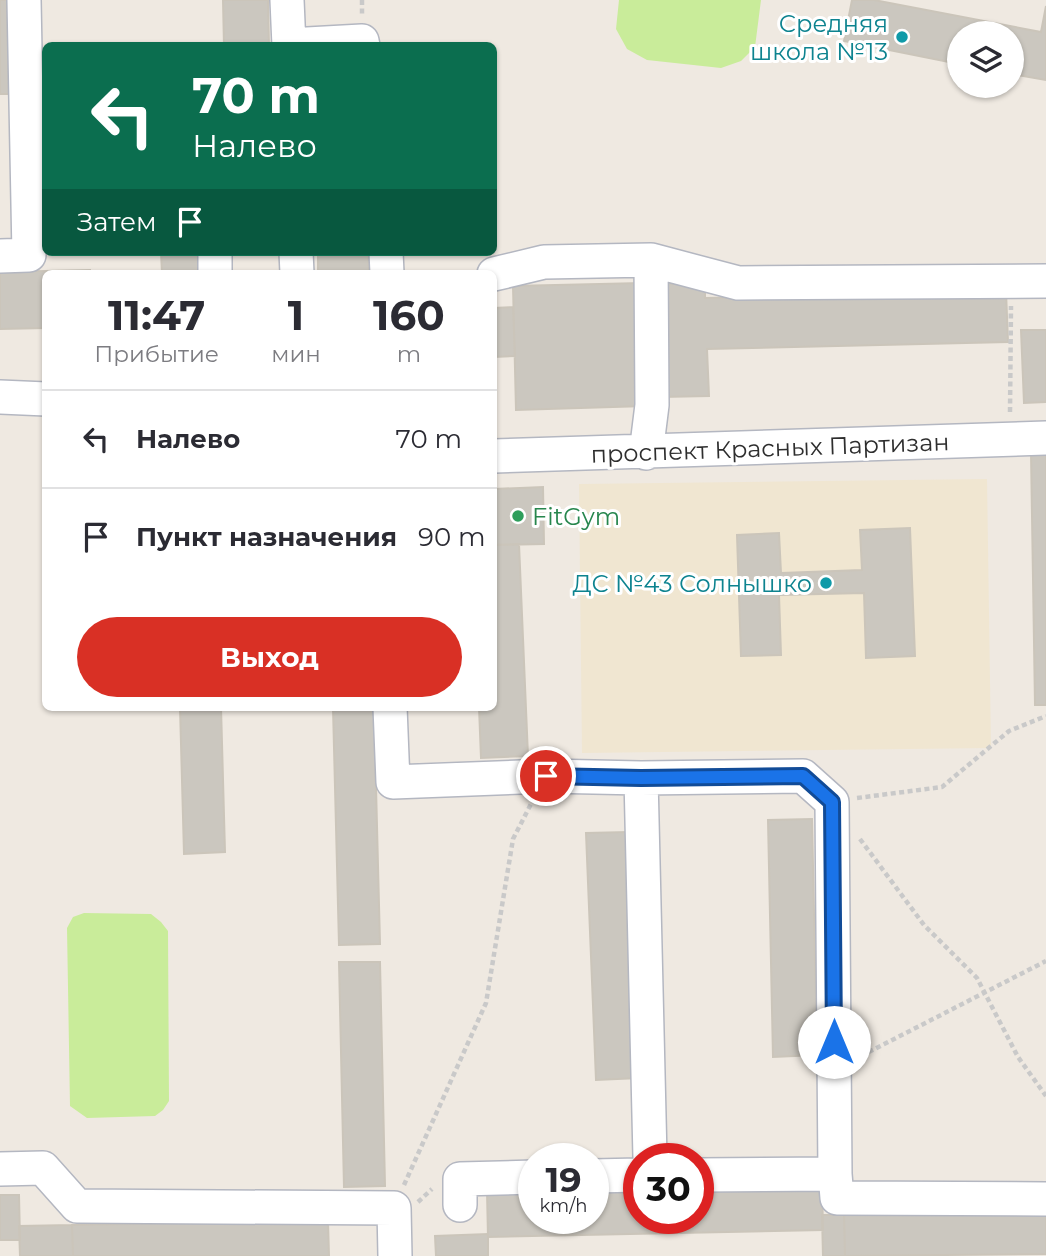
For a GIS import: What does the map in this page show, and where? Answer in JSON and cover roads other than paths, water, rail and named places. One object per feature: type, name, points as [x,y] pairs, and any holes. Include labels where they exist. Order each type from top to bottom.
[{"type":"street","points":[[0,256],[29,255],[24,0]]},
{"type":"street","points":[[287,0],[289,42]]},
{"type":"street","points":[[646,453],[652,405],[650,260]]},
{"type":"street","points":[[497,273],[544,262],[650,260],[738,283],[1046,281]]},
{"type":"street","points":[[0,397],[42,399]]},
{"type":"street","name":"проспект Красных Партизан","points":[[497,456],[1046,438]]},
{"type":"street","points":[[390,711],[393,782],[546,776],[803,776],[832,802],[837,1198],[1046,1199]]},
{"type":"street","points":[[641,778],[650,1143]]},
{"type":"street","points":[[0,1169],[43,1168],[77,1206],[394,1209],[395,1256]]},
{"type":"street","points":[[714,1175],[835,1174]]},
{"type":"street","points":[[460,1191],[518,1180]]},
{"type":"place","name":"Средняя школа №13","points":[[902,37]]},
{"type":"place","name":"FitGym","points":[[518,516]]},
{"type":"place","name":"ДС №43 Солнышко","points":[[826,583]]}]
